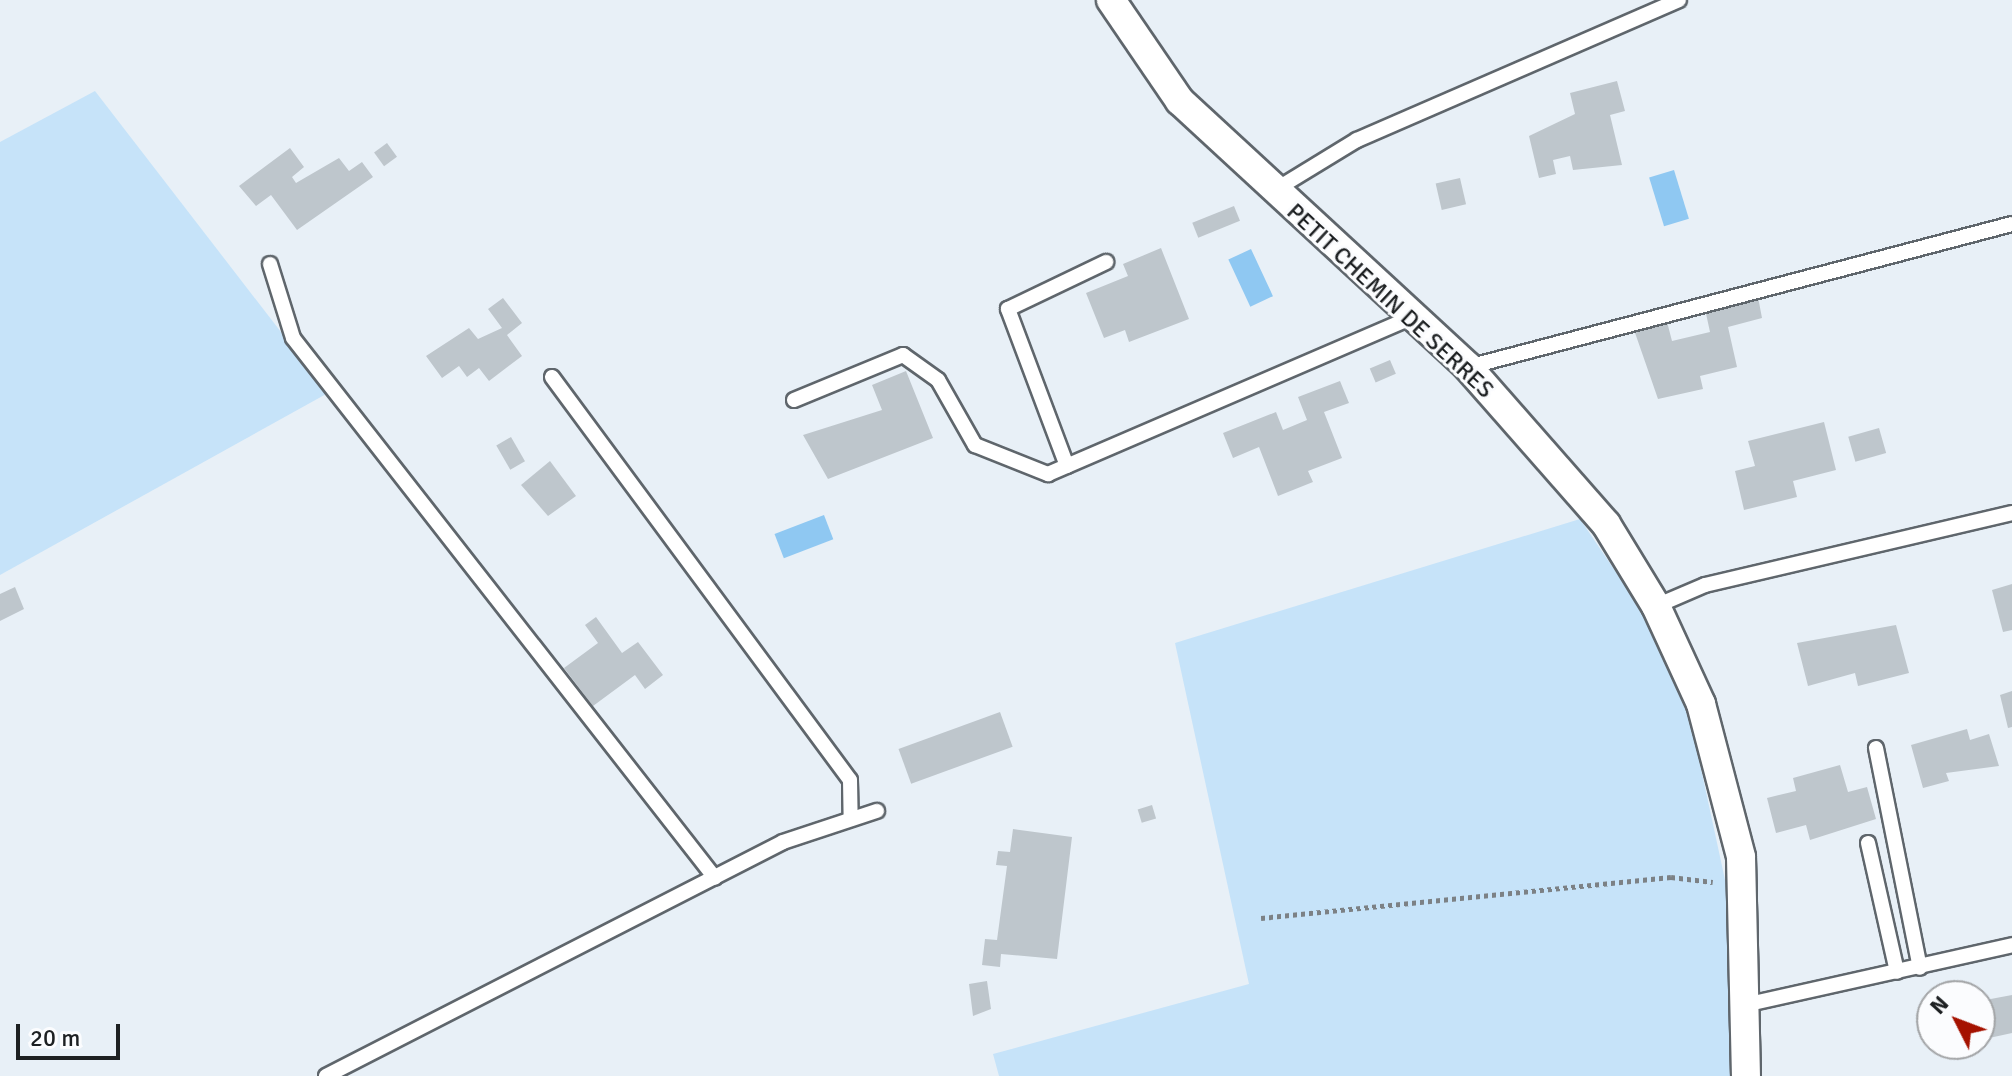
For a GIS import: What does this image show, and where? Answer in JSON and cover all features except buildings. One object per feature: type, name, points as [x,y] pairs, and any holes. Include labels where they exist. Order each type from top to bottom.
[{"type":"street","name":"PETIT CHEMIN DE SERRES","points":[[1111,0],[1180,101],[1271,192],[1468,367],[1606,524],[1656,606],[1701,704],[1741,857],[1749,1004],[1746,1076]]},
{"type":"lane","points":[[1271,192],[1357,140],[1679,0]]},
{"type":"lane","points":[[1468,367],[2012,224]]},
{"type":"lane","points":[[1067,466],[1008,309],[1106,262]]},
{"type":"lane","points":[[270,264],[293,338],[715,878]]},
{"type":"lane","points":[[794,400],[903,355],[938,380],[975,445],[1022,468],[1048,474],[1413,317]]},
{"type":"lane","points":[[552,377],[850,780],[851,819]]},
{"type":"lane","points":[[1656,606],[1705,585],[2012,513]]},
{"type":"lane","points":[[1876,748],[1920,968]]},
{"type":"lane","points":[[326,1076],[783,842],[877,811]]},
{"type":"lane","points":[[1868,843],[1897,972]]},
{"type":"lane","points":[[1749,1004],[2012,945]]},
{"type":"path","points":[[1261,918],[1671,877],[1741,889]]},
{"type":"shaded area","points":[[95,91],[328,393],[0,575],[0,142]]},
{"type":"shaded area","points":[[1580,519],[1645,615],[1687,704],[1727,889],[1730,1076],[999,1076],[993,1054],[1249,984],[1175,643]]},
{"type":"water","points":[[1674,170],[1689,219],[1664,226],[1649,178]]},
{"type":"water","points":[[1251,249],[1273,296],[1250,307],[1228,260]]},
{"type":"water","points":[[824,515],[833,539],[784,558],[775,534]]}]
